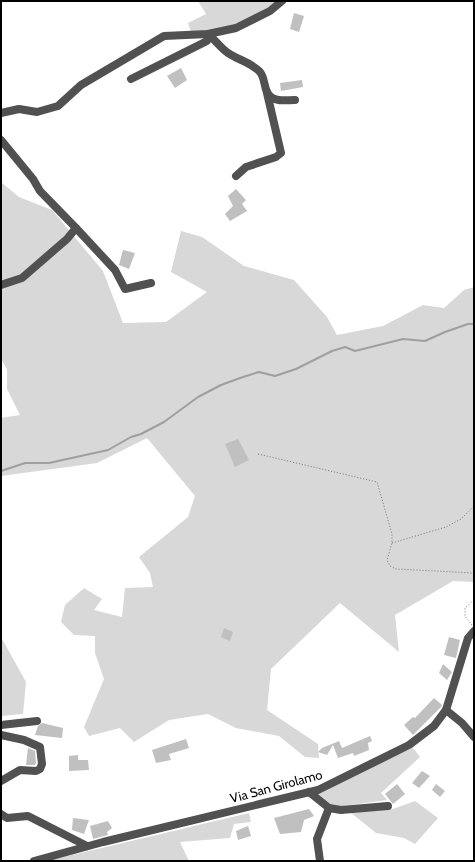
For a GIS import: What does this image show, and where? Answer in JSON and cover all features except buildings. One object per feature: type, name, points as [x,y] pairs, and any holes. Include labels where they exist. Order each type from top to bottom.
[{"type":"street","points":[[1,112],[19,109],[37,112],[58,106],[81,85],[164,36],[208,34],[236,28],[270,10],[282,1]]},
{"type":"street","points":[[131,80],[207,41],[208,34]]},
{"type":"street","points":[[208,34],[229,53],[249,63],[263,76],[281,152],[276,157],[246,167],[236,176]]},
{"type":"street","points":[[267,92],[271,97],[279,100],[294,100]]},
{"type":"street","points":[[1,140],[33,179],[40,191],[115,270],[125,289],[151,283]]},
{"type":"street","points":[[1,286],[22,278],[68,239],[76,228]]},
{"type":"street","name":"Via San Girolamo","points":[[34,861],[87,846],[318,790],[409,745],[434,726],[446,710],[468,638],[474,631]]},
{"type":"street","points":[[446,710],[462,723],[474,737]]},
{"type":"street","points":[[1,725],[37,722]]},
{"type":"street","points":[[1,735],[24,740],[40,747],[42,764],[40,769],[36,771],[20,770],[1,780]]},
{"type":"street","points":[[309,792],[329,808],[341,810],[388,806]]},
{"type":"street","points":[[320,861],[317,839],[329,808]]},
{"type":"street","points":[[1,814],[7,818],[28,816],[87,846]]},
{"type":"path","points":[[258,454],[377,482],[392,543],[387,560],[390,566],[396,569],[474,573]]},
{"type":"path","points":[[392,543],[446,527],[461,519],[474,506]]},
{"type":"path","points":[[474,600],[465,608],[465,616],[474,626]]},
{"type":"shaded area","points":[[198,1],[282,1],[236,28],[192,35],[188,23],[206,14]]},
{"type":"shaded area","points":[[1,182],[19,197],[52,210],[103,271],[123,323],[166,322],[207,292],[171,272],[181,231],[202,237],[244,266],[294,280],[327,317],[337,335],[383,326],[423,305],[444,308],[464,290],[474,287],[474,582],[453,581],[395,615],[399,652],[340,603],[271,669],[267,710],[318,744],[319,758],[305,757],[279,736],[236,728],[208,714],[169,720],[134,742],[120,728],[89,736],[84,727],[104,679],[95,653],[95,636],[74,635],[61,622],[65,605],[84,588],[102,599],[94,610],[122,617],[125,588],[153,587],[150,573],[139,557],[188,517],[195,496],[147,438],[97,463],[1,476],[1,418],[20,415],[7,389],[7,369],[1,359]]},
{"type":"shaded area","points":[[1,637],[26,682],[23,714],[1,716]]},
{"type":"shaded area","points":[[413,748],[420,757],[381,793],[387,800],[329,808],[309,792],[318,790]]},
{"type":"shaded area","points":[[415,801],[438,818],[415,844],[404,838],[376,833],[350,812],[393,809]]},
{"type":"shaded area","points":[[249,813],[251,822],[234,824],[230,838],[180,842],[189,861],[47,861]]},
{"type":"waterway","points":[[1,471],[25,463],[49,463],[108,450],[131,437],[141,434],[164,422],[198,397],[221,385],[259,372],[275,376],[296,369],[332,351],[345,347],[355,351],[403,339],[425,341],[468,324],[474,324]]}]
